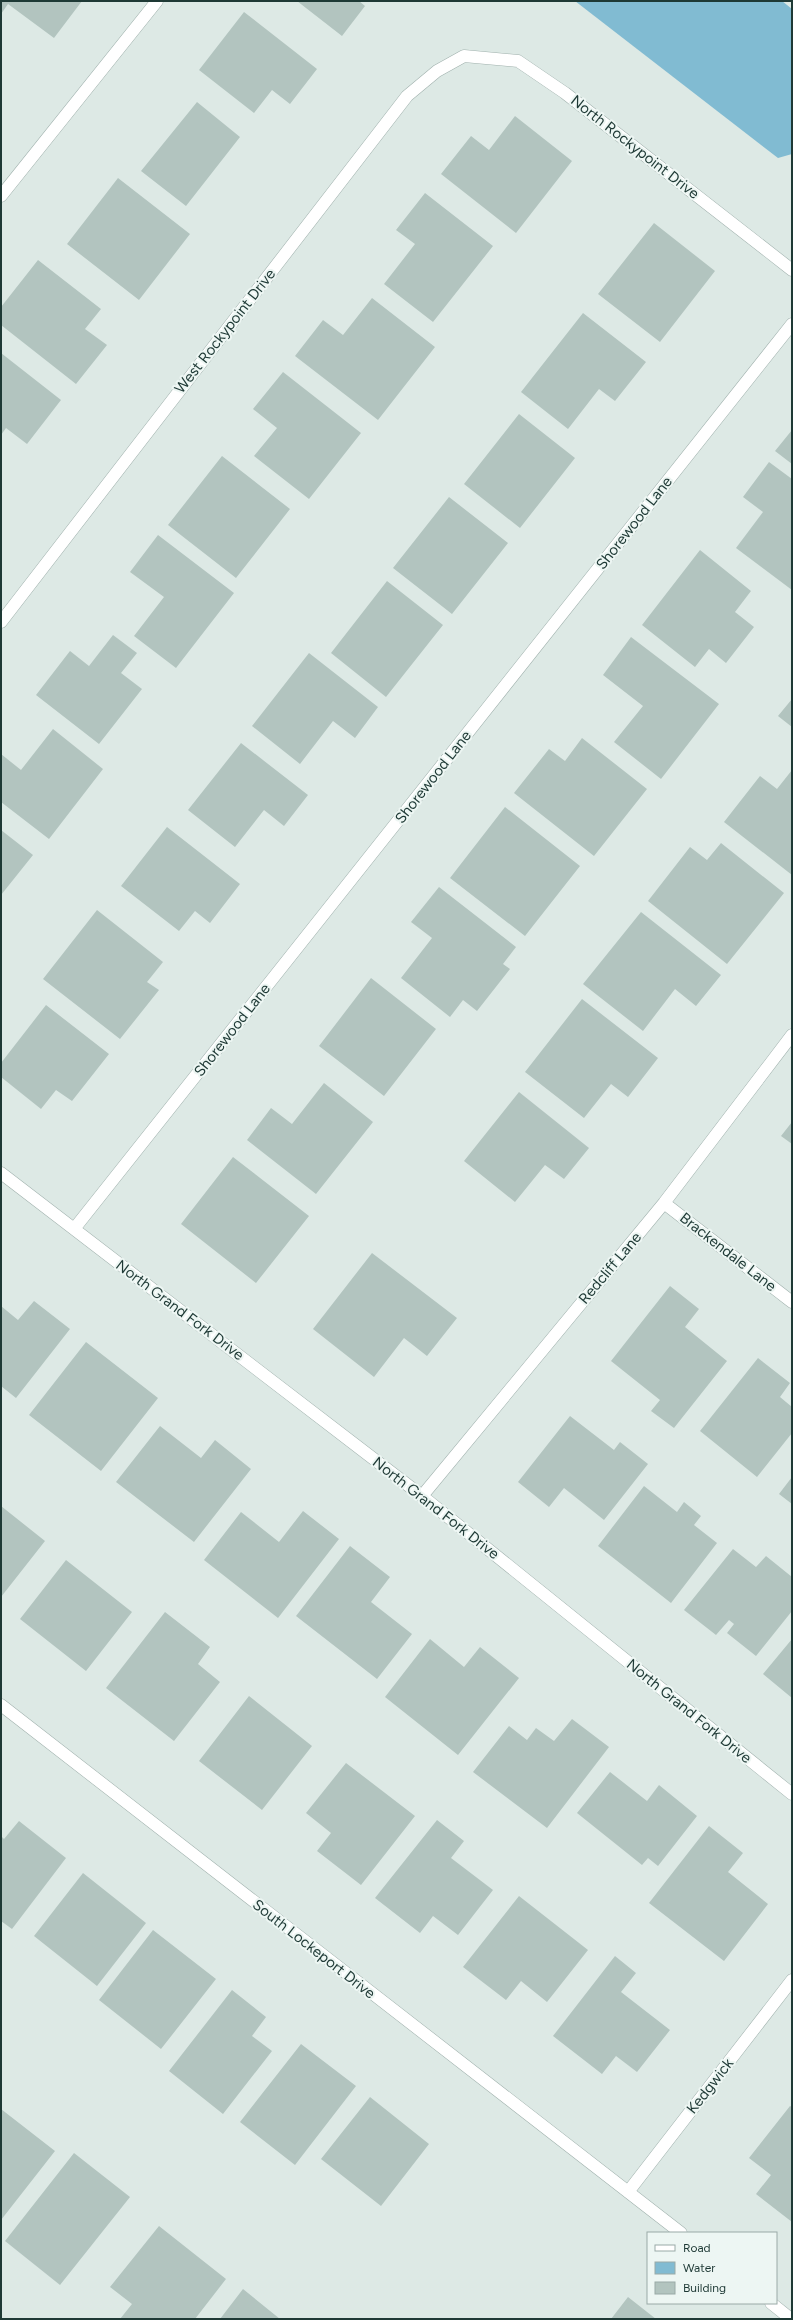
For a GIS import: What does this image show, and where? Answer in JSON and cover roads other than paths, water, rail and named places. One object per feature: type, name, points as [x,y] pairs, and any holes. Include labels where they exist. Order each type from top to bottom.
[{"type":"street","points":[[1,196],[157,1]]},
{"type":"street","name":"North Rockypoint Drive","points":[[464,56],[518,61],[566,93],[792,270]]},
{"type":"street","name":"West Rockypoint Drive","points":[[1,622],[407,96],[437,71],[464,56]]},
{"type":"street","name":"Shorewood Lane","points":[[74,1229],[792,324]]},
{"type":"street","name":"Redcliff Lane","points":[[422,1496],[664,1203],[792,1035]]},
{"type":"street","name":"North Grand Fork Drive","points":[[1,1173],[422,1496],[792,1794]]},
{"type":"street","name":"Brackendale Lane","points":[[664,1203],[792,1302]]},
{"type":"street","name":"South Lockeport Drive","points":[[1,1705],[680,2232]]},
{"type":"street","name":"Kedgwick","points":[[628,2192],[792,1980]]},
{"type":"street","points":[[772,2304],[792,2319]]},
{"type":"water","points":[[575,1],[782,1],[792,9],[792,154],[778,158]]}]
